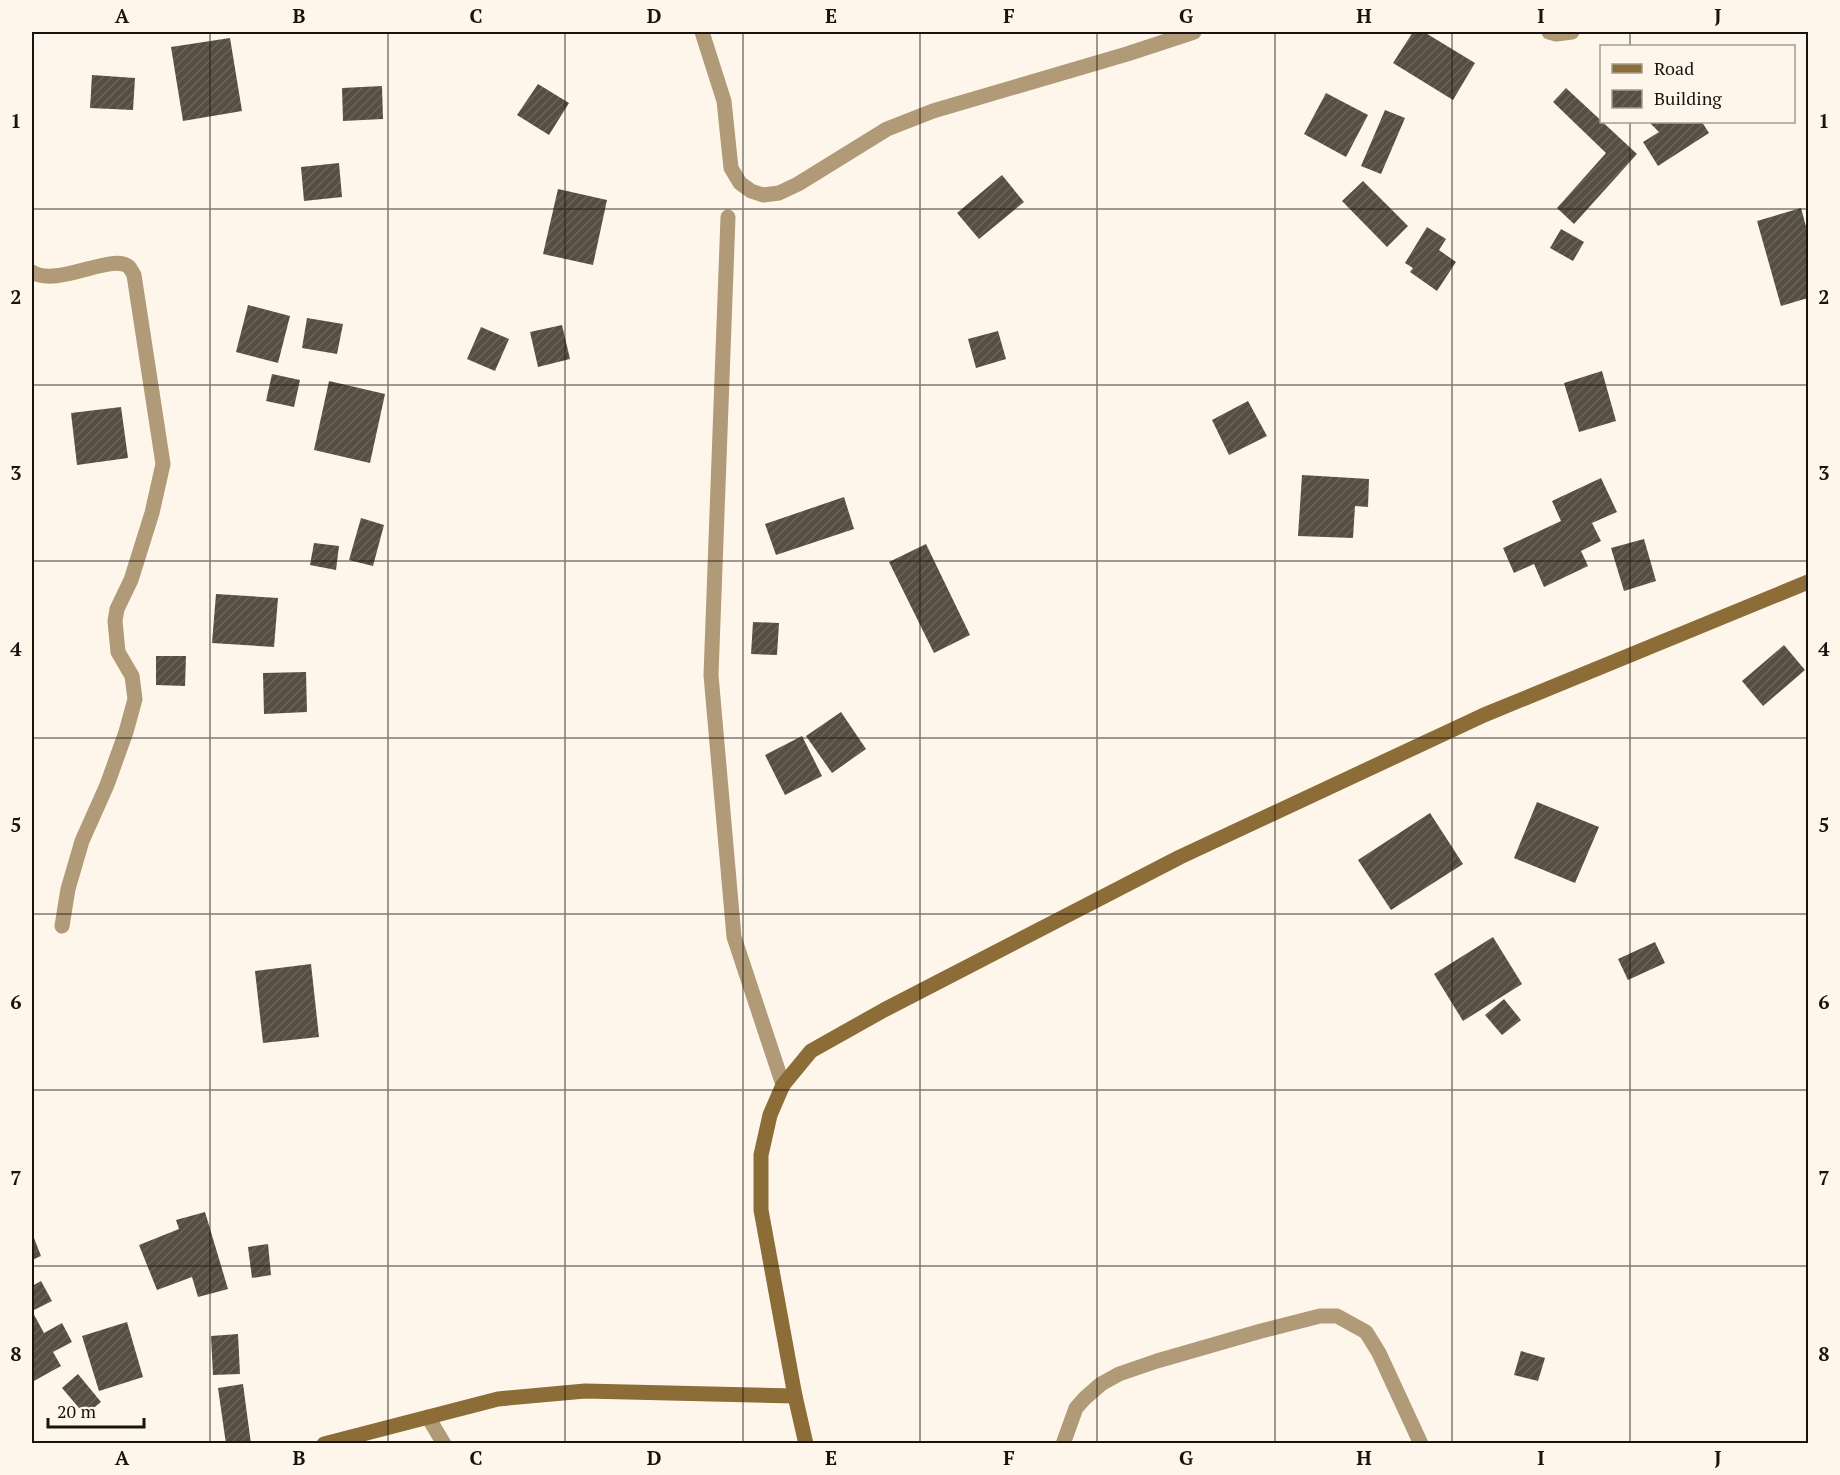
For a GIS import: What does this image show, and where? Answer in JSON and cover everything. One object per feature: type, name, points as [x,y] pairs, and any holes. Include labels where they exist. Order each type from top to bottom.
[{"type":"street","points":[[702,32],[724,101],[731,168],[740,183],[751,191],[763,195],[779,193],[798,184],[887,129],[933,111],[1194,32]]},
{"type":"street","points":[[1549,32],[1556,34],[1572,32]]},
{"type":"street","points":[[728,217],[711,675],[734,938],[783,1085]]},
{"type":"street","points":[[32,272],[44,277],[111,264],[122,263],[129,267],[134,275],[163,464],[152,513],[138,558],[114,621],[118,652],[132,676],[135,699],[107,785],[82,841],[68,889],[62,926]]},
{"type":"street","points":[[806,1443],[795,1396],[761,1210],[761,1155],[770,1115],[783,1085],[811,1051],[884,1010],[1180,857],[1484,715],[1809,582]]},
{"type":"street","points":[[1063,1443],[1080,1403],[1101,1384],[1119,1374],[1157,1360],[1260,1330],[1320,1316],[1337,1316],[1366,1332],[1379,1353],[1420,1443]]},
{"type":"street","points":[[324,1443],[498,1399],[585,1391],[795,1396]]},
{"type":"street","points":[[428,1417],[444,1443]]},
{"type":"building","points":[[1413,32],[1424,32],[1475,63],[1453,100],[1393,63]]},
{"type":"building","points":[[230,38],[242,111],[183,121],[171,47]]},
{"type":"building","points":[[92,75],[135,78],[133,110],[90,108]]},
{"type":"building","points":[[538,84],[569,103],[549,135],[517,115]]},
{"type":"building","points":[[382,86],[383,119],[343,121],[342,88]]},
{"type":"building","points":[[1566,88],[1600,120],[1600,123],[1604,123],[1637,154],[1574,224],[1557,208],[1606,153],[1553,102]]},
{"type":"building","points":[[1326,93],[1368,115],[1346,157],[1304,134]]},
{"type":"building","points":[[1385,110],[1405,118],[1381,174],[1361,166]]},
{"type":"building","points":[[1650,123],[1703,123],[1709,133],[1658,166],[1643,142],[1659,132]]},
{"type":"building","points":[[339,163],[342,197],[304,201],[301,167]]},
{"type":"building","points":[[1002,175],[1024,202],[979,239],[957,213]]},
{"type":"building","points":[[1363,181],[1408,226],[1387,247],[1342,201]]},
{"type":"building","points":[[558,189],[607,200],[593,265],[543,254]]},
{"type":"building","points":[[1801,208],[1808,234],[1808,298],[1781,306],[1757,221]]},
{"type":"building","points":[[1427,227],[1446,239],[1439,250],[1456,262],[1437,291],[1410,272],[1413,268],[1405,263]]},
{"type":"building","points":[[1561,229],[1584,242],[1573,261],[1550,248]]},
{"type":"building","points":[[248,305],[290,316],[278,363],[236,352]]},
{"type":"building","points":[[307,318],[343,324],[337,354],[302,348]]},
{"type":"building","points":[[562,325],[570,359],[538,367],[530,332]]},
{"type":"building","points":[[481,327],[509,339],[495,371],[467,359]]},
{"type":"building","points":[[998,331],[1006,359],[976,368],[968,339]]},
{"type":"building","points":[[1602,371],[1616,421],[1579,432],[1564,383]]},
{"type":"building","points":[[272,374],[300,380],[294,407],[266,401]]},
{"type":"building","points":[[329,381],[385,394],[370,463],[314,450]]},
{"type":"building","points":[[1248,401],[1267,436],[1229,455],[1212,420]]},
{"type":"building","points":[[121,407],[128,458],[77,465],[71,413]]},
{"type":"building","points":[[1302,475],[1369,479],[1368,507],[1355,506],[1353,538],[1298,536]]},
{"type":"building","points":[[1601,478],[1617,512],[1592,523],[1601,541],[1581,551],[1588,566],[1544,587],[1534,564],[1514,573],[1503,548],[1561,521],[1552,501]]},
{"type":"building","points":[[844,497],[854,529],[776,555],[765,524]]},
{"type":"building","points":[[361,518],[384,525],[373,566],[349,560]]},
{"type":"building","points":[[1644,539],[1656,581],[1624,591],[1611,548]]},
{"type":"building","points":[[314,543],[339,546],[336,570],[310,565]]},
{"type":"building","points":[[926,544],[970,635],[934,653],[889,562]]},
{"type":"building","points":[[216,594],[278,598],[274,647],[212,643]]},
{"type":"building","points":[[753,622],[779,623],[777,655],[751,654]]},
{"type":"building","points":[[1784,645],[1805,670],[1763,706],[1742,681]]},
{"type":"building","points":[[156,656],[186,656],[185,686],[156,685]]},
{"type":"building","points":[[306,672],[307,712],[264,714],[263,673]]},
{"type":"building","points":[[841,712],[866,749],[832,773],[806,736]]},
{"type":"building","points":[[802,736],[822,776],[785,795],[765,755]]},
{"type":"building","points":[[1537,802],[1599,827],[1575,883],[1514,858]]},
{"type":"building","points":[[1430,813],[1463,864],[1391,910],[1358,860]]},
{"type":"building","points":[[1493,937],[1522,984],[1463,1021],[1434,974]]},
{"type":"building","points":[[1655,942],[1665,963],[1628,980],[1618,959]]},
{"type":"building","points":[[311,964],[319,1037],[263,1043],[255,971]]},
{"type":"building","points":[[1504,999],[1521,1020],[1502,1035],[1485,1015]]},
{"type":"building","points":[[205,1212],[228,1289],[198,1297],[192,1277],[157,1290],[139,1245],[179,1229],[176,1220]]},
{"type":"building","points":[[32,1238],[41,1256],[32,1260]]},
{"type":"building","points":[[268,1244],[271,1275],[252,1278],[248,1247]]},
{"type":"building","points":[[41,1281],[52,1301],[32,1311],[32,1286]]},
{"type":"building","points":[[32,1311],[44,1333],[62,1323],[72,1342],[53,1352],[61,1366],[32,1382]]},
{"type":"building","points":[[127,1322],[143,1377],[99,1391],[82,1336]]},
{"type":"building","points":[[238,1334],[240,1374],[213,1375],[211,1336]]},
{"type":"building","points":[[1521,1351],[1545,1358],[1538,1381],[1514,1375]]},
{"type":"building","points":[[78,1374],[101,1402],[85,1415],[62,1388]]},
{"type":"building","points":[[243,1384],[251,1444],[226,1444],[218,1388]]}]
